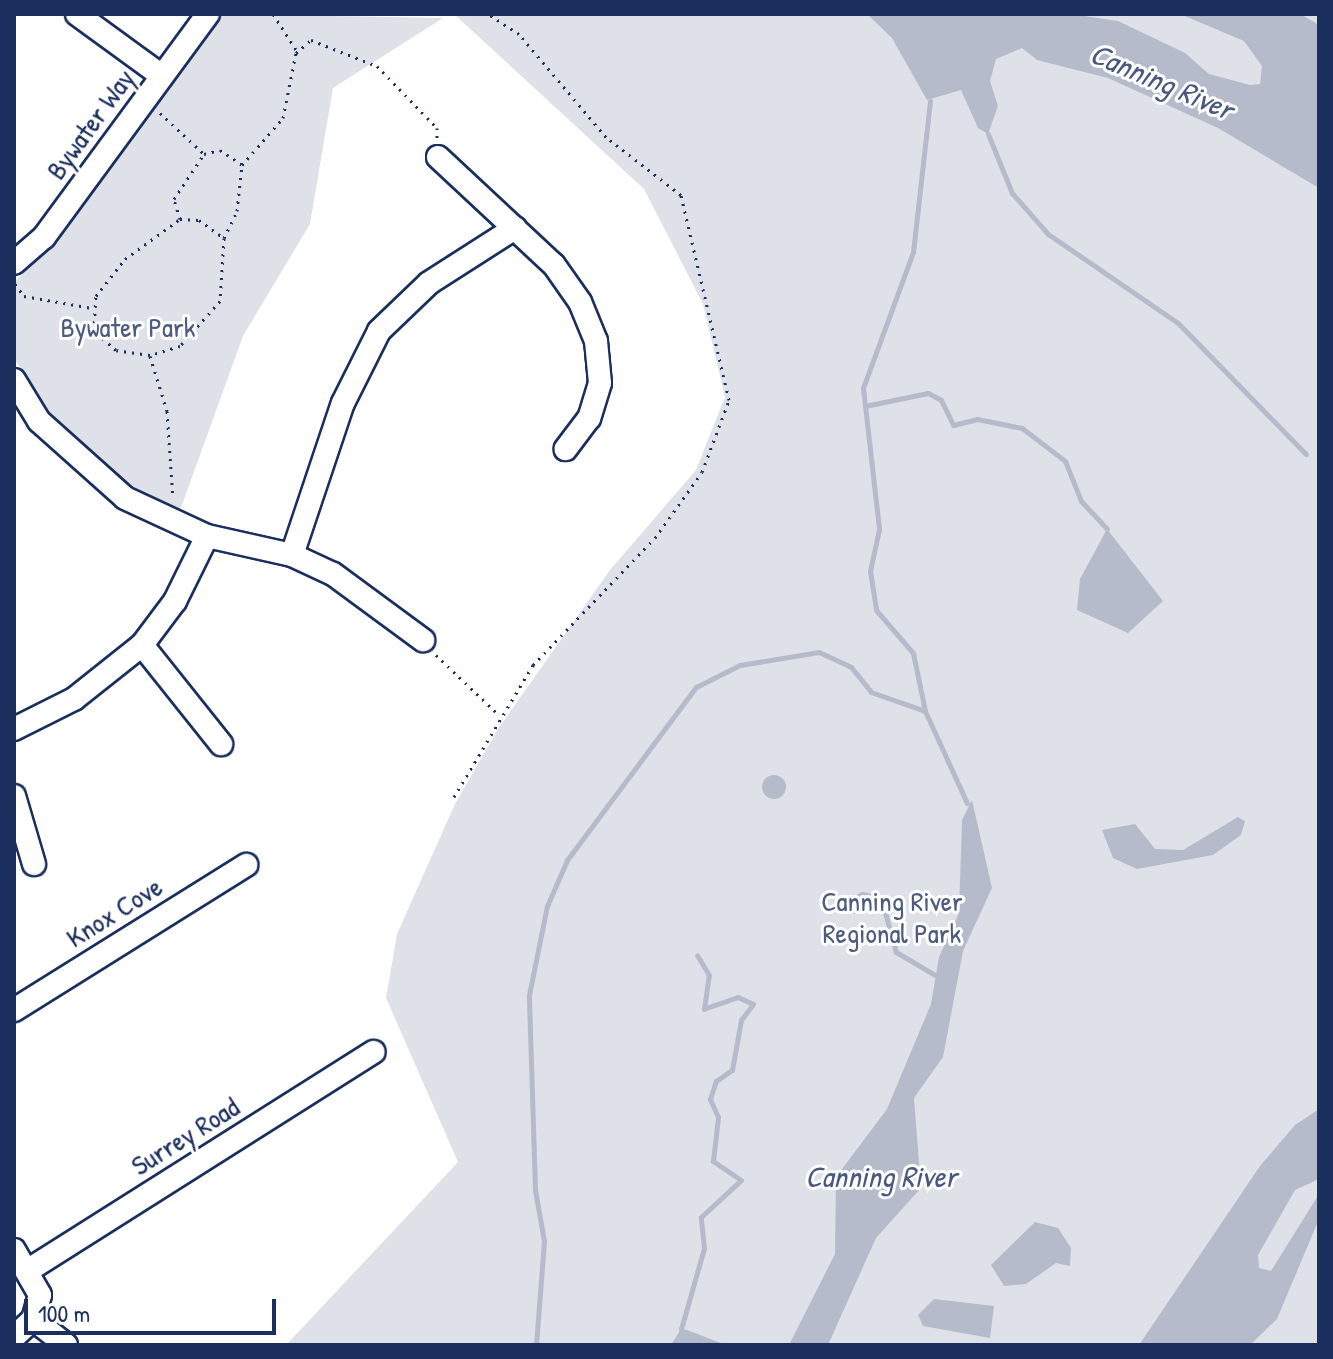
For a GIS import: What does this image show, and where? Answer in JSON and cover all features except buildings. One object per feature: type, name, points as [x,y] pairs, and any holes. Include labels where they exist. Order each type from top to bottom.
[{"type":"street","points":[[77,14],[162,76]]},
{"type":"street","name":"Bywater Way","points":[[14,263],[44,237],[208,14]]},
{"type":"street","points":[[438,157],[554,265],[596,341],[600,383],[589,418],[566,449]]},
{"type":"street","points":[[292,555],[343,403],[379,331],[429,283],[515,228]]},
{"type":"street","points":[[14,380],[39,421],[89,472],[174,522],[207,536],[292,555],[333,574],[423,640]]},
{"type":"street","points":[[14,729],[74,699],[142,645],[207,536]]},
{"type":"street","points":[[142,645],[221,744]]},
{"type":"street","points":[[14,796],[34,864]]},
{"type":"street","name":"Knox Cove","points":[[14,1010],[246,865]]},
{"type":"street","name":"Surrey Road","points":[[27,1271],[374,1052]]},
{"type":"street","points":[[14,1250],[40,1295],[33,1319],[14,1337]]},
{"type":"street","points":[[33,1319],[66,1345]]},
{"type":"path","points":[[92,308],[103,342],[150,355],[180,346],[209,318],[225,277],[224,238],[237,211],[242,165],[283,118],[297,51],[273,14]]},
{"type":"path","points":[[297,51],[318,39],[377,66],[437,128],[438,157]]},
{"type":"path","points":[[146,97],[204,154]]},
{"type":"path","points":[[180,219],[174,199],[204,154],[220,150],[242,165]]},
{"type":"path","points":[[92,308],[125,259],[180,219],[199,220],[224,238]]},
{"type":"path","points":[[14,283],[24,296],[92,308]]},
{"type":"path","points":[[150,355],[167,411],[174,522]]},
{"type":"path","points":[[423,640],[498,714]]},
{"type":"green space","name":"Bywater Park","points":[[224,14],[443,18],[333,88],[310,224],[243,336],[178,516],[94,460],[43,404],[14,358],[14,282],[55,243]]},
{"type":"green space","name":"Canning River Regional Park","points":[[454,14],[1319,14],[1319,1345],[286,1345],[458,1162],[386,998],[397,934],[455,804],[498,729],[610,570],[696,470],[725,397],[703,304],[644,189]]},
{"type":"water","name":"Canning River","points":[[867,14],[1071,14],[1118,21],[1185,53],[1209,74],[1250,85],[1260,84],[1262,66],[1244,41],[1180,14],[1300,14],[1319,25],[1319,188],[1218,128],[1108,78],[1037,60],[1022,48],[996,59],[990,81],[998,106],[988,134],[978,128],[961,90],[927,100],[892,38]]},
{"type":"water","points":[[1107,529],[1163,601],[1128,633],[1077,610],[1080,579]]},
{"type":"water","points":[[774,775],[785,782],[786,787],[779,798],[774,799],[763,792],[762,787],[769,776]]},
{"type":"water","name":"Canning River","points":[[972,800],[992,888],[963,951],[943,1057],[914,1098],[921,1188],[876,1238],[828,1345],[789,1345],[835,1254],[836,1177],[887,1109],[931,1004],[939,957],[959,913],[962,820]]},
{"type":"water","points":[[1238,817],[1245,821],[1241,835],[1213,855],[1137,869],[1113,858],[1102,830],[1135,824],[1155,849],[1183,850]]},
{"type":"water","points":[[1319,1109],[1319,1179],[1295,1190],[1258,1255],[1259,1268],[1271,1271],[1319,1194],[1319,1219],[1277,1319],[1250,1345],[1139,1345],[1260,1166],[1295,1125]]},
{"type":"water","points":[[1035,1222],[1058,1228],[1071,1248],[1070,1266],[1056,1263],[1026,1284],[1004,1286],[991,1265]]},
{"type":"water","points":[[934,1299],[994,1306],[990,1338],[923,1326],[918,1315]]},
{"type":"water","points":[[681,1329],[687,1330],[726,1345],[671,1345]]},
{"type":"waterway","points":[[930,101],[913,252],[863,388],[879,529],[870,571],[876,610],[913,653],[925,711],[967,803]]},
{"type":"waterway","points":[[988,134],[1012,193],[1048,234],[1178,323],[1306,454]]},
{"type":"waterway","points":[[865,406],[928,393],[941,400],[953,425],[977,419],[1022,428],[1065,461],[1081,501],[1107,529]]},
{"type":"waterway","points":[[536,1345],[544,1241],[535,1190],[529,995],[547,906],[567,860],[696,687],[740,665],[819,652],[851,667],[871,692],[925,711]]},
{"type":"waterway","points":[[855,911],[850,901],[862,894],[881,898],[896,952],[935,975]]},
{"type":"waterway","points":[[681,1329],[704,1248],[701,1217],[741,1180],[713,1161],[718,1117],[710,1099],[716,1081],[732,1070],[741,1020],[753,1004],[738,997],[704,1009],[709,975],[697,955]]}]
